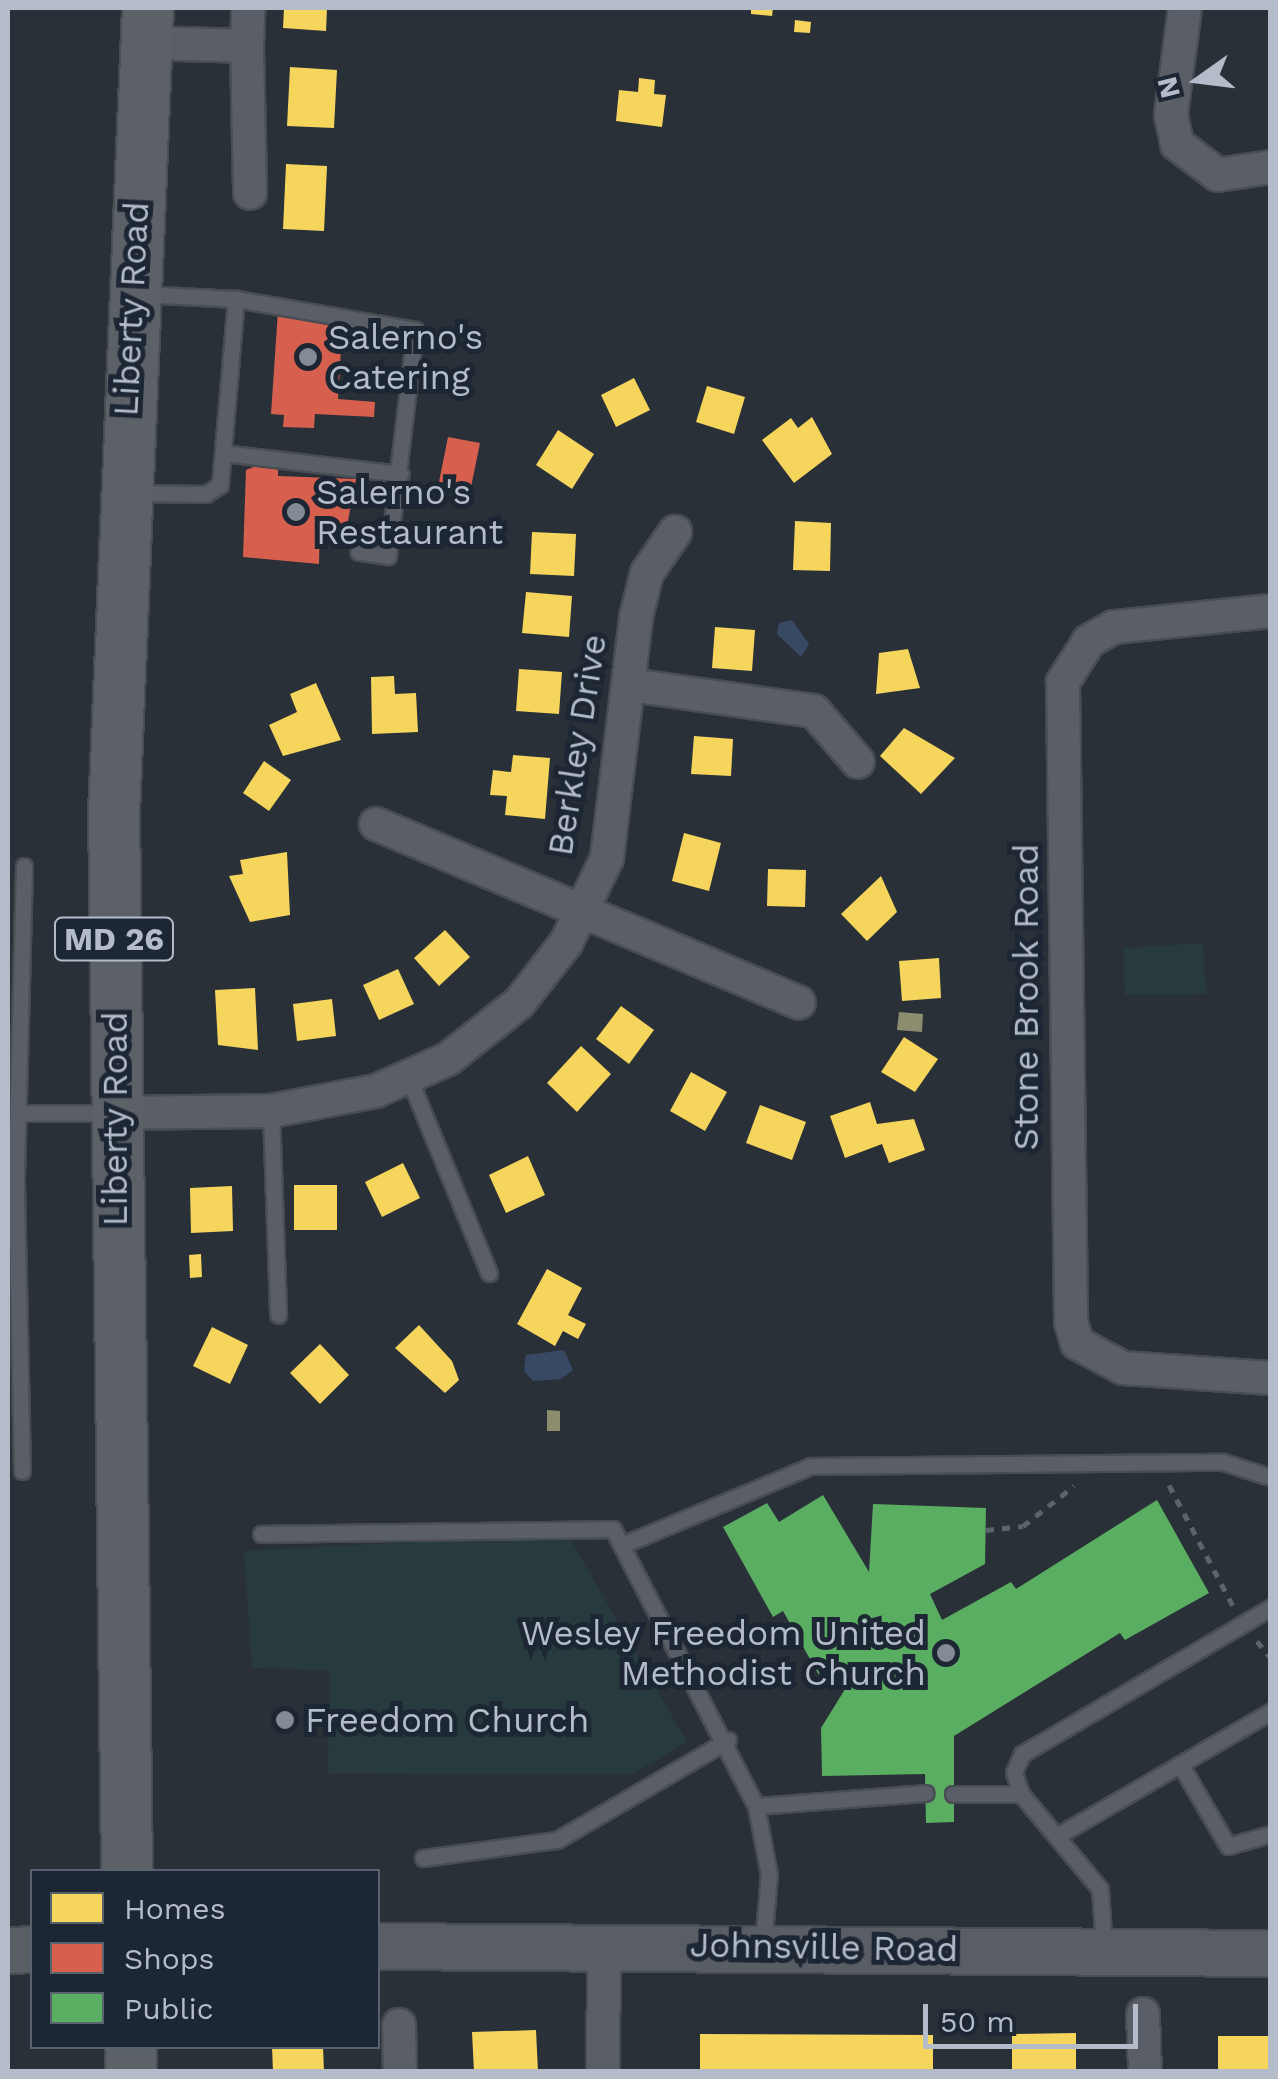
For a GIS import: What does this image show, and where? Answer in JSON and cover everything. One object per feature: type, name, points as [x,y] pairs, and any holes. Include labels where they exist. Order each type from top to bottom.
[{"type":"main road","name":"Liberty Road","points":[[127,1869],[114,1113],[122,492],[130,294],[148,25]]},
{"type":"street","points":[[248,8],[250,192]]},
{"type":"street","points":[[1185,8],[1170,115],[1177,144],[1218,175],[1270,166]]},
{"type":"street","points":[[148,25],[247,46]]},
{"type":"street","name":"Berkley Drive","points":[[114,1113],[271,1110],[409,1078],[519,1003],[584,912],[606,858],[647,573],[675,532]]},
{"type":"street","name":"Stone Brook Road","points":[[1270,610],[1114,628],[1089,642],[1063,682],[1071,1322],[1078,1343],[1122,1368],[1270,1370]]},
{"type":"street","points":[[631,685],[814,710],[858,762]]},
{"type":"street","points":[[376,824],[800,1003]]},
{"type":"street","points":[[603,2072],[604,1945]]},
{"type":"street","name":"Johnsville Road","points":[[380,1946],[764,1945],[1270,1953]]},
{"type":"street","points":[[1143,2014],[1145,2072]]},
{"type":"street","points":[[399,2025],[400,2072]]},
{"type":"lane","points":[[130,294],[236,299],[411,325],[417,342],[388,556],[358,552]]},
{"type":"lane","points":[[122,492],[211,493],[223,453],[236,299]]},
{"type":"lane","points":[[223,453],[400,474]]},
{"type":"lane","points":[[22,1471],[15,1436],[12,1174],[22,1112],[15,917],[24,866]]},
{"type":"lane","points":[[409,1078],[488,1273]]},
{"type":"lane","points":[[271,1110],[278,1315]]},
{"type":"lane","points":[[22,1112],[114,1113]]},
{"type":"lane","points":[[622,1544],[811,1466],[1223,1462],[1270,1477]]},
{"type":"lane","points":[[262,1534],[568,1522],[613,1528],[728,1740],[756,1806],[769,1874],[764,1945]]},
{"type":"lane","points":[[1104,1950],[1100,1889],[1062,1833],[1021,1794],[1014,1772],[1022,1754],[1270,1608]]},
{"type":"lane","points":[[1062,1833],[1270,1712]]},
{"type":"lane","points":[[422,1858],[557,1840],[728,1740]]},
{"type":"lane","points":[[1180,1764],[1228,1846],[1270,1834]]},
{"type":"lane","points":[[756,1806],[926,1793]]},
{"type":"lane","points":[[953,1794],[1021,1794]]},
{"type":"path","points":[[1149,1479],[1166,1478],[1243,1626],[1270,1657]]},
{"type":"path","points":[[986,1530],[1024,1526],[1081,1481]]},
{"type":"green space","points":[[1203,943],[1206,994],[1125,995],[1123,948]]},
{"type":"green space","points":[[557,1534],[572,1542],[687,1742],[633,1774],[328,1773],[330,1670],[252,1668],[244,1551]]},
{"type":"water","points":[[792,620],[809,644],[801,657],[777,634],[779,623]]},
{"type":"water","points":[[564,1350],[573,1370],[561,1379],[533,1381],[524,1371],[526,1355]]},
{"type":"building: Homes","points":[[284,8],[327,8],[326,31],[283,28]]},
{"type":"building: Homes","points":[[751,8],[773,8],[772,16],[751,14]]},
{"type":"building: Homes","points":[[795,20],[811,22],[810,33],[794,32]]},
{"type":"building: Homes","points":[[290,67],[337,70],[334,128],[287,126]]},
{"type":"building: Homes","points":[[639,78],[655,80],[654,94],[666,95],[662,127],[616,121],[619,90],[638,92]]},
{"type":"building: Homes","points":[[286,164],[327,166],[324,231],[283,229]]},
{"type":"building: Homes","points":[[634,378],[650,410],[616,427],[601,395]]},
{"type":"building: Homes","points":[[707,386],[745,397],[734,434],[696,422]]},
{"type":"building: Homes","points":[[812,417],[832,454],[794,483],[762,440],[791,418],[798,428]]},
{"type":"building: Homes","points":[[558,430],[594,454],[572,489],[536,465]]},
{"type":"building: Homes","points":[[795,521],[831,523],[830,571],[793,570]]},
{"type":"building: Homes","points":[[532,532],[576,534],[574,576],[530,574]]},
{"type":"building: Homes","points":[[526,592],[572,596],[569,637],[522,633]]},
{"type":"building: Homes","points":[[715,627],[755,630],[752,671],[712,668]]},
{"type":"building: Homes","points":[[908,649],[920,688],[876,694],[879,653]]},
{"type":"building: Homes","points":[[519,669],[562,672],[559,714],[516,711]]},
{"type":"building: Homes","points":[[394,676],[395,694],[416,693],[418,732],[372,734],[371,677]]},
{"type":"building: Homes","points":[[316,683],[341,740],[283,756],[269,725],[297,712],[290,694]]},
{"type":"building: Homes","points":[[904,728],[955,758],[921,794],[880,756]]},
{"type":"building: Homes","points":[[694,736],[733,739],[731,776],[691,774]]},
{"type":"building: Homes","points":[[513,755],[550,758],[545,819],[505,815],[507,796],[490,795],[493,770],[511,772]]},
{"type":"building: Homes","points":[[264,761],[291,780],[269,811],[243,793]]},
{"type":"building: Homes","points":[[684,833],[721,843],[709,891],[672,881]]},
{"type":"building: Homes","points":[[287,852],[290,915],[250,922],[229,876],[243,874],[240,860]]},
{"type":"building: Homes","points":[[768,869],[806,870],[805,907],[767,906]]},
{"type":"building: Homes","points":[[881,876],[897,912],[867,941],[841,914]]},
{"type":"building: Homes","points":[[445,930],[470,957],[439,986],[414,958]]},
{"type":"building: Homes","points":[[939,958],[941,998],[902,1001],[899,961]]},
{"type":"building: Homes","points":[[398,969],[414,1004],[379,1020],[363,985]]},
{"type":"building: Homes","points":[[255,988],[258,1050],[218,1045],[215,990]]},
{"type":"building: Homes","points":[[332,999],[336,1036],[297,1041],[293,1004]]},
{"type":"building: Homes","points":[[621,1006],[654,1030],[629,1064],[596,1039]]},
{"type":"building: Homes","points":[[904,1037],[938,1059],[915,1092],[881,1072]]},
{"type":"building: Homes","points":[[581,1046],[611,1074],[577,1112],[547,1083]]},
{"type":"building: Homes","points":[[691,1072],[727,1092],[705,1131],[670,1111]]},
{"type":"building: Homes","points":[[870,1102],[877,1124],[914,1119],[925,1150],[889,1163],[882,1144],[845,1158],[830,1116]]},
{"type":"building: Homes","points":[[760,1105],[806,1122],[792,1160],[746,1143]]},
{"type":"building: Homes","points":[[528,1156],[545,1195],[506,1213],[489,1175]]},
{"type":"building: Homes","points":[[403,1163],[420,1198],[382,1217],[365,1182]]},
{"type":"building: Homes","points":[[294,1185],[337,1185],[337,1230],[294,1230]]},
{"type":"building: Homes","points":[[232,1186],[233,1231],[191,1233],[190,1188]]},
{"type":"building: Homes","points":[[201,1254],[202,1277],[190,1278],[189,1255]]},
{"type":"building: Homes","points":[[547,1269],[582,1288],[568,1315],[586,1324],[578,1339],[563,1331],[555,1346],[517,1324]]},
{"type":"building: Homes","points":[[419,1325],[452,1361],[459,1380],[445,1393],[395,1348]]},
{"type":"building: Homes","points":[[212,1327],[248,1345],[230,1384],[193,1366]]},
{"type":"building: Homes","points":[[320,1344],[349,1375],[320,1404],[290,1373]]},
{"type":"building: Homes","points":[[536,2030],[538,2072],[474,2072],[472,2032]]},
{"type":"building: Homes","points":[[1076,2033],[1076,2072],[1012,2072],[1012,2034]]},
{"type":"building: Homes","points":[[700,2034],[933,2035],[933,2072],[700,2072]]},
{"type":"building: Homes","points":[[1218,2036],[1270,2036],[1270,2072],[1218,2072]]},
{"type":"building: Homes","points":[[272,2049],[323,2049],[324,2072],[273,2072]]},
{"type":"building: Shops","name":"Salerno's Catering","points":[[278,311],[343,315],[338,399],[375,402],[374,417],[315,414],[314,428],[283,427],[284,415],[271,414]]},
{"type":"building: Shops","points":[[448,437],[480,443],[471,487],[439,482]]},
{"type":"building: Shops","name":"Salerno's Restaurant","points":[[264,463],[278,464],[278,476],[356,479],[347,526],[320,525],[319,564],[243,557],[246,470]]},
{"type":"building: Public","name":"Wesley Freedom United Methodist Church","points":[[823,1495],[869,1572],[873,1504],[986,1508],[985,1564],[930,1594],[942,1620],[1011,1582],[1016,1589],[1157,1500],[1209,1593],[1125,1640],[1120,1633],[954,1736],[954,1822],[926,1823],[925,1774],[822,1776],[821,1728],[847,1686],[836,1665],[819,1675],[783,1611],[773,1617],[723,1527],[767,1503],[779,1522]]},
{"type":"building: Industry","points":[[899,1012],[923,1014],[922,1032],[897,1030]]},
{"type":"building: Industry","points":[[547,1410],[560,1411],[560,1431],[547,1431]]},
{"type":"place","name":"Salerno's Catering","points":[[308,357]]},
{"type":"place","name":"Salerno's Restaurant","points":[[296,512]]},
{"type":"place","name":"Wesley Freedom United Methodist Church","points":[[946,1653]]},
{"type":"place","name":"Freedom Church","points":[[285,1720]]}]
